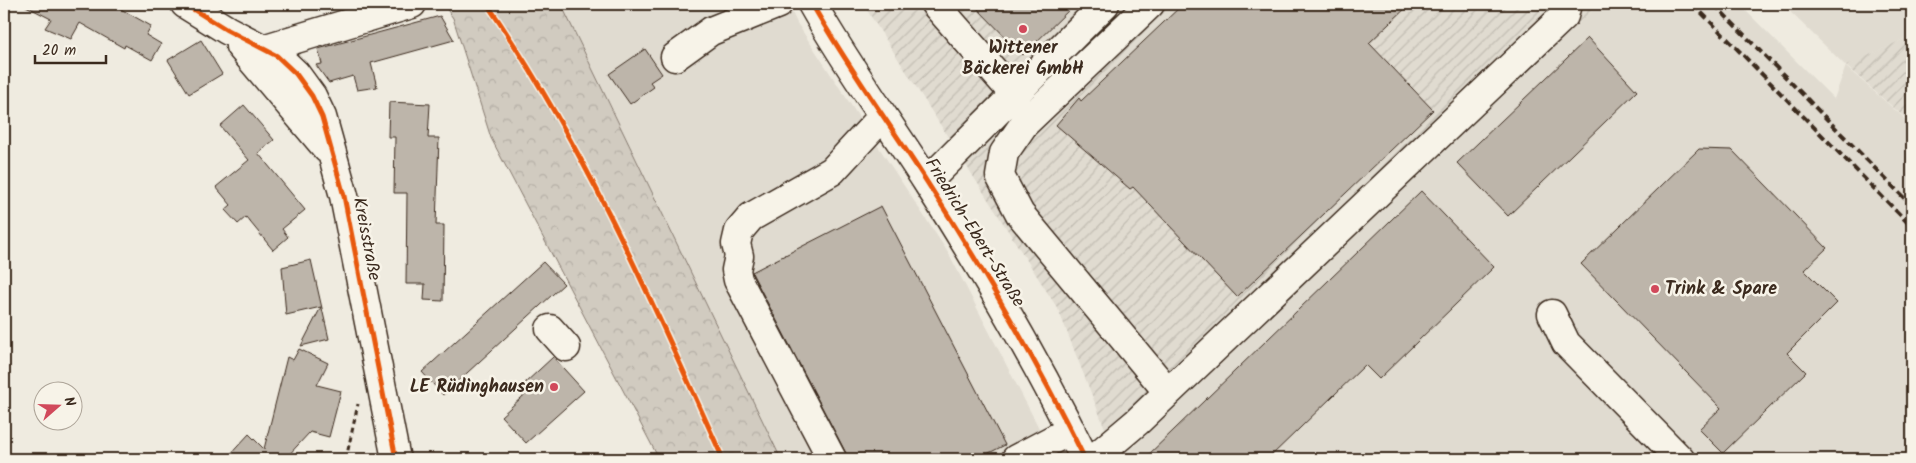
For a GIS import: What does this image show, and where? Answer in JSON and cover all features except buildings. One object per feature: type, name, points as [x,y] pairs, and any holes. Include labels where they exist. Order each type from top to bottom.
[{"type":"street","name":"Kreisstraße","points":[[185,4],[227,30],[258,54],[296,74],[312,96],[322,117],[330,152],[344,196],[396,459]]},
{"type":"street","points":[[258,54],[412,4]]},
{"type":"street","points":[[675,57],[711,31],[778,4]]},
{"type":"street","name":"Friedrich-Ebert-Straße","points":[[812,4],[840,52],[996,292],[1045,377],[1085,459]]},
{"type":"street","points":[[935,4],[1014,94]]},
{"type":"street","points":[[926,182],[1105,4]]},
{"type":"street","points":[[1150,4],[1024,124],[1004,153],[1000,176],[1020,214],[1168,392]]},
{"type":"street","points":[[1093,459],[1168,392],[1564,16],[1567,4]]},
{"type":"street","points":[[832,459],[738,280],[736,270],[739,256],[736,244],[739,231],[752,217],[832,172],[883,116]]},
{"type":"street","points":[[1552,314],[1566,343],[1680,459]]},
{"type":"street","points":[[1016,459],[1071,430]]},
{"type":"path","points":[[346,459],[360,395],[383,392]]},
{"type":"shaded area","points":[[561,4],[788,4],[797,23],[949,254],[1055,459],[781,459]]},
{"type":"shaded area","points":[[863,4],[1599,4],[1121,459],[1117,459],[1058,309]]},
{"type":"shaded area","points":[[1599,4],[1739,4],[1834,99],[1846,66],[1782,4],[1912,4],[1912,35],[1846,67],[1902,116],[1912,130],[1912,459],[1121,459]]},
{"type":"shaded area","points":[[1912,35],[1912,124],[1846,66]]},
{"type":"green space","points":[[443,4],[561,4],[781,459],[659,459],[491,138],[453,18]]},
{"type":"railway","points":[[1693,4],[1912,227]]},
{"type":"railway","points":[[1714,4],[1912,206]]},
{"type":"cycle path","points":[[185,4],[227,30],[277,56],[296,74],[312,96],[322,117],[344,196],[396,459]]},
{"type":"cycle path","points":[[487,4],[522,58],[586,169],[643,284],[723,459]]},
{"type":"cycle path","points":[[812,4],[854,72],[949,216],[990,284],[1030,353],[1085,459]]},
{"type":"place","name":"Wittener Bäckerei GmbH","points":[[1023,29]]},
{"type":"place","name":"Trink & Spare","points":[[1655,289]]},
{"type":"place","name":"LE Rüdinghausen","points":[[554,387]]}]
